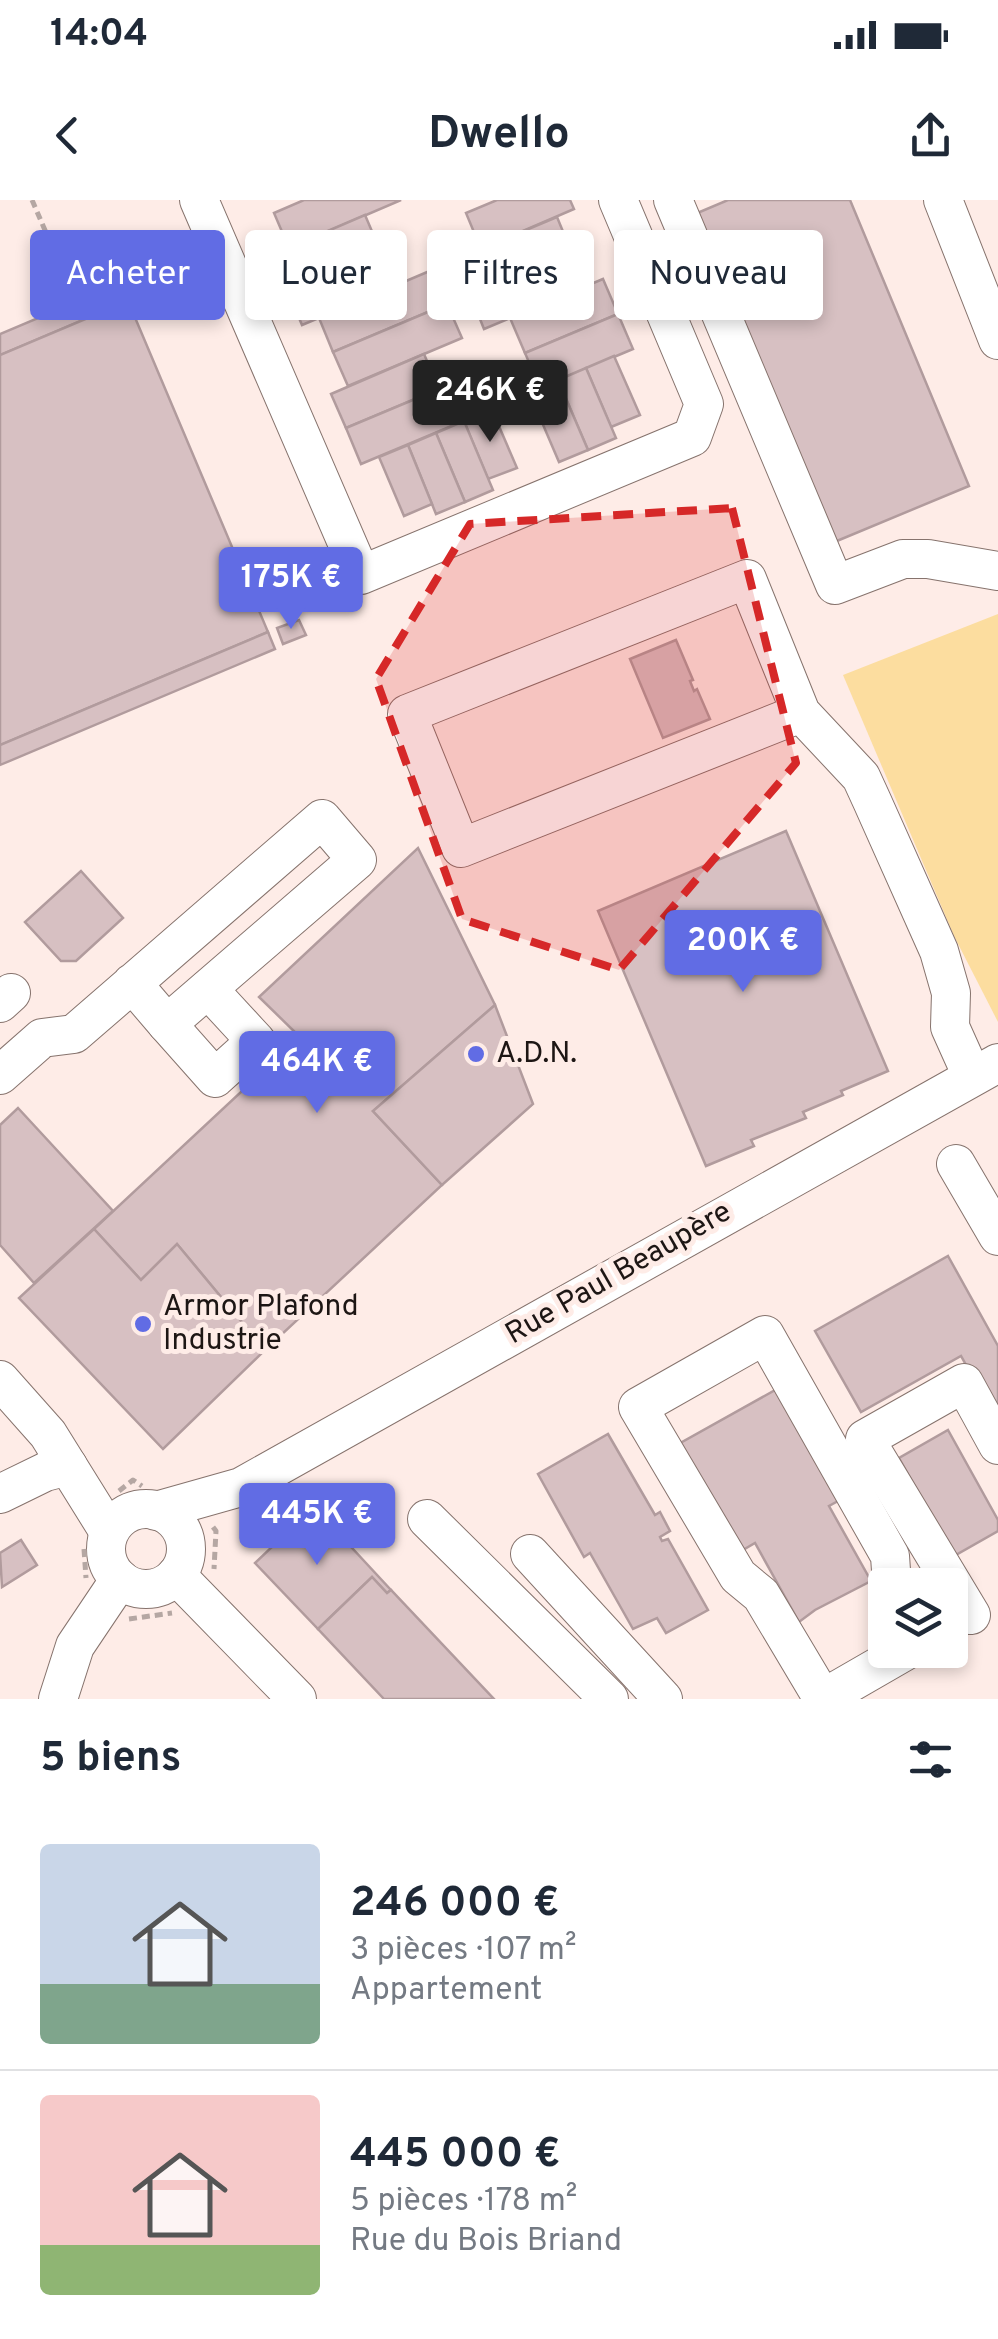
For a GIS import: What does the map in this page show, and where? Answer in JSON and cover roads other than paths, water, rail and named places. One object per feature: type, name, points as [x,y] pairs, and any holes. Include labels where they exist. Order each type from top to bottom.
[{"type":"street","points":[[199,200],[362,575],[692,436],[704,404],[618,200]]},
{"type":"street","points":[[673,200],[834,585],[902,559],[998,571]]},
{"type":"street","points":[[943,200],[998,340]]},
{"type":"street","points":[[801,714],[460,848],[407,714],[747,579],[801,714],[861,777],[939,951],[951,993],[950,1027],[985,1070]]},
{"type":"street","points":[[0,1075],[42,1038],[74,1034],[322,820],[358,860],[167,1024]]},
{"type":"street","points":[[132,983],[215,1078],[256,1041],[208,988]]},
{"type":"street","name":"Rue Paul Beaupère","points":[[185,1576],[201,1512],[985,1070]]},
{"type":"street","points":[[956,1164],[998,1236]]},
{"type":"street","points":[[876,1668],[822,1699],[761,1595],[738,1576],[638,1407],[766,1335],[890,1556],[891,1568]]},
{"type":"street","points":[[0,1380],[48,1434],[126,1510],[201,1512]]},
{"type":"street","points":[[973,1614],[866,1439],[964,1383],[998,1445]]},
{"type":"street","points":[[48,1434],[68,1466],[126,1510],[177,1523],[184,1534],[185,1576],[297,1699]]},
{"type":"street","points":[[0,1478],[48,1434]]},
{"type":"street","points":[[0,1494],[45,1472],[68,1466]]},
{"type":"street","points":[[58,1699],[71,1654],[112,1589],[106,1550],[126,1510]]},
{"type":"street","points":[[428,1519],[609,1699]]},
{"type":"street","points":[[530,1554],[663,1699]]},
{"type":"street","points":[[112,1589],[151,1588],[185,1576]]},
{"type":"place","name":"A.D.N.","points":[[476,1054]]},
{"type":"place","name":"Armor Plafond Industrie","points":[[143,1324]]}]
